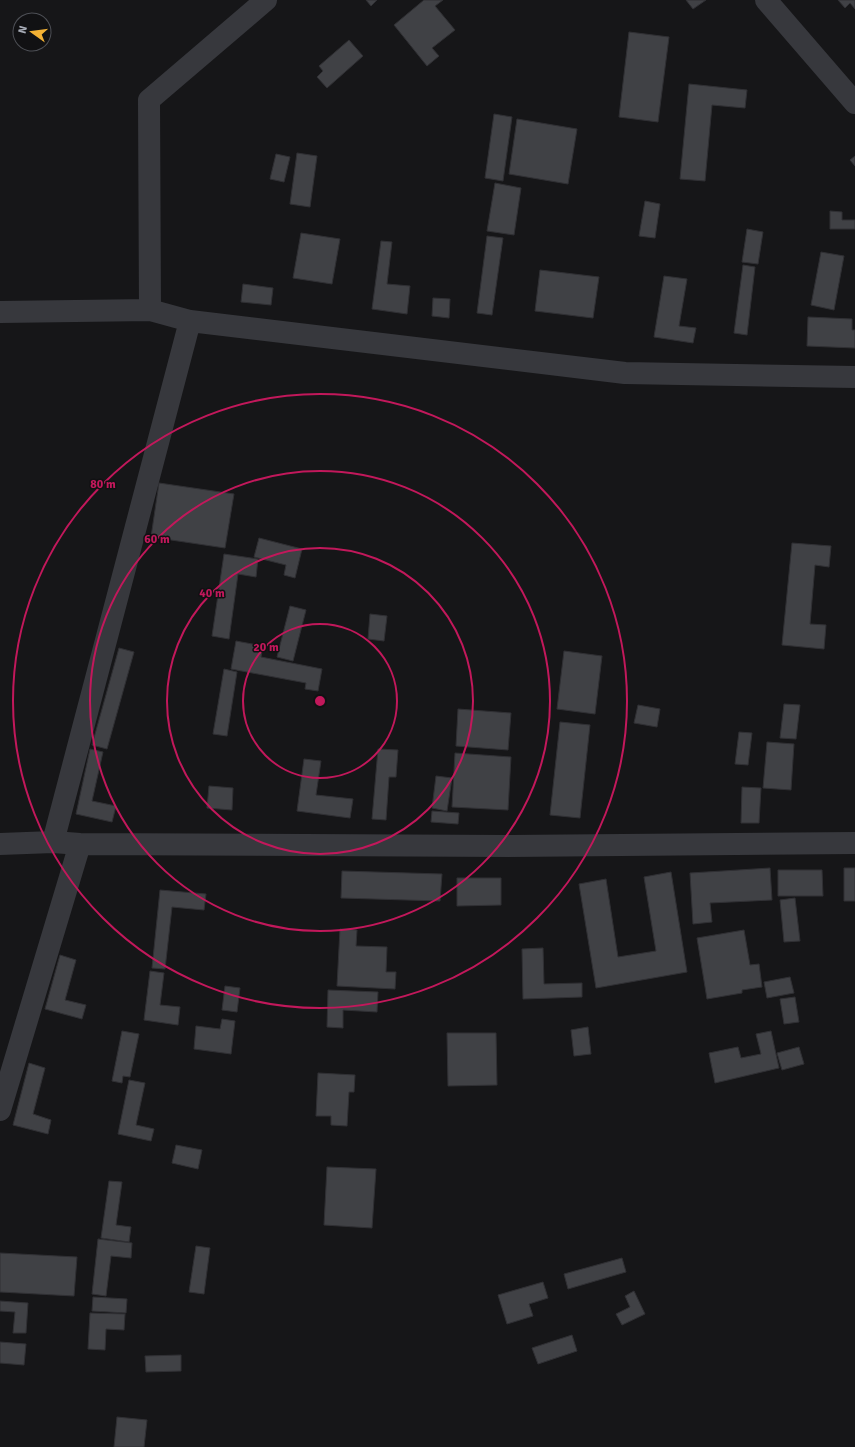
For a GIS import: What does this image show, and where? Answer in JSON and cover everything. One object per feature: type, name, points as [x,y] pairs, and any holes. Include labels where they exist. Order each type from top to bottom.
[{"type":"street","points":[[150,310],[148,100],[266,0]]},
{"type":"street","points":[[772,2],[855,103]]},
{"type":"street","points":[[0,312],[150,310],[190,321],[625,372],[855,377]]},
{"type":"street","points":[[53,842],[190,321]]},
{"type":"street","points":[[0,844],[53,842],[80,844],[510,846],[855,843]]},
{"type":"street","points":[[0,1110],[80,844]]},
{"type":"building","points":[[366,0],[377,0],[371,6]]},
{"type":"building","points":[[424,0],[443,0],[435,6],[455,30],[432,48],[439,56],[427,66],[394,25]]},
{"type":"building","points":[[686,0],[706,0],[693,9]]},
{"type":"building","points":[[838,0],[855,0],[855,9],[850,3],[845,8]]},
{"type":"building","points":[[629,32],[669,37],[658,122],[619,117]]},
{"type":"building","points":[[349,40],[363,56],[327,88],[317,77],[323,71],[319,66]]},
{"type":"building","points":[[689,84],[747,90],[745,108],[712,105],[705,181],[680,179]]},
{"type":"building","points":[[494,114],[512,117],[503,181],[485,178]]},
{"type":"building","points":[[517,119],[577,129],[568,184],[509,174]]},
{"type":"building","points":[[297,153],[317,156],[310,207],[290,204]]},
{"type":"building","points":[[276,154],[290,157],[284,182],[270,179]]},
{"type":"building","points":[[855,156],[855,166],[850,160]]},
{"type":"building","points":[[495,183],[521,188],[514,235],[487,231]]},
{"type":"building","points":[[645,201],[660,204],[655,238],[639,236]]},
{"type":"building","points":[[830,211],[842,212],[842,220],[855,220],[855,229],[830,229]]},
{"type":"building","points":[[747,229],[763,232],[758,264],[742,262]]},
{"type":"building","points":[[301,233],[340,239],[332,284],[293,278]]},
{"type":"building","points":[[487,236],[503,238],[492,315],[477,313]]},
{"type":"building","points":[[381,241],[392,242],[387,284],[410,286],[407,314],[372,309]]},
{"type":"building","points":[[821,252],[844,256],[834,310],[811,305]]},
{"type":"building","points":[[743,265],[755,267],[747,335],[734,333]]},
{"type":"building","points":[[540,270],[599,277],[593,318],[535,311]]},
{"type":"building","points":[[664,276],[687,279],[679,326],[696,328],[693,343],[654,337]]},
{"type":"building","points":[[243,284],[273,288],[271,305],[241,302]]},
{"type":"building","points":[[433,298],[450,299],[449,318],[432,316]]},
{"type":"building","points":[[808,317],[852,319],[852,330],[855,330],[855,348],[807,346]]},
{"type":"building","points":[[159,483],[234,494],[225,548],[151,537]]},
{"type":"building","points":[[259,538],[302,549],[295,578],[284,575],[286,565],[254,557]]},
{"type":"building","points":[[792,543],[831,546],[829,567],[815,565],[810,624],[826,625],[824,649],[782,645]]},
{"type":"building","points":[[224,554],[258,559],[256,577],[238,574],[229,639],[212,636]]},
{"type":"building","points":[[290,606],[306,610],[293,661],[277,657]]},
{"type":"building","points":[[370,614],[387,616],[384,641],[368,639]]},
{"type":"building","points":[[236,641],[263,646],[261,657],[322,669],[318,691],[305,689],[306,683],[231,669]]},
{"type":"building","points":[[119,648],[134,652],[107,749],[92,745]]},
{"type":"building","points":[[564,651],[602,656],[595,714],[557,709]]},
{"type":"building","points":[[224,669],[237,672],[227,736],[213,734]]},
{"type":"building","points":[[784,704],[800,705],[796,739],[780,738]]},
{"type":"building","points":[[638,705],[660,709],[657,727],[634,723]]},
{"type":"building","points":[[458,709],[511,713],[508,750],[456,746]]},
{"type":"building","points":[[560,722],[590,725],[580,818],[550,815]]},
{"type":"building","points":[[739,732],[752,733],[748,765],[735,764]]},
{"type":"building","points":[[767,742],[794,744],[791,790],[763,788]]},
{"type":"building","points":[[90,749],[103,752],[92,801],[116,806],[112,822],[76,814]]},
{"type":"building","points":[[378,749],[398,750],[396,777],[389,777],[386,820],[372,819]]},
{"type":"building","points":[[455,753],[511,757],[508,810],[452,807]]},
{"type":"building","points":[[304,759],[321,761],[316,795],[353,799],[350,818],[297,811]]},
{"type":"building","points":[[436,776],[452,778],[447,811],[432,808]]},
{"type":"building","points":[[209,786],[233,788],[232,810],[207,808]]},
{"type":"building","points":[[742,787],[761,788],[759,823],[741,823]]},
{"type":"building","points":[[432,811],[459,813],[458,824],[431,822]]},
{"type":"building","points":[[770,868],[772,900],[710,903],[712,922],[693,924],[690,873]]},
{"type":"building","points":[[844,868],[855,868],[855,901],[844,901]]},
{"type":"building","points":[[778,870],[822,870],[823,896],[778,896]]},
{"type":"building","points":[[342,871],[442,874],[440,901],[341,898]]},
{"type":"building","points":[[671,872],[687,972],[596,988],[579,884],[606,879],[618,957],[656,951],[644,877]]},
{"type":"building","points":[[457,878],[501,878],[501,905],[457,906]]},
{"type":"building","points":[[160,890],[206,894],[204,910],[172,907],[165,969],[152,968]]},
{"type":"building","points":[[795,898],[800,941],[784,942],[780,900]]},
{"type":"building","points":[[340,929],[357,930],[356,946],[387,947],[386,972],[396,972],[395,989],[337,986]]},
{"type":"building","points":[[744,930],[750,965],[759,964],[762,987],[742,990],[742,993],[707,999],[697,938]]},
{"type":"building","points":[[543,948],[544,984],[582,983],[582,997],[523,999],[522,949]]},
{"type":"building","points":[[60,955],[76,960],[65,1000],[86,1005],[82,1019],[45,1009]]},
{"type":"building","points":[[150,971],[164,973],[160,1005],[180,1007],[178,1025],[144,1020]]},
{"type":"building","points":[[790,977],[794,993],[767,998],[764,982]]},
{"type":"building","points":[[225,986],[240,988],[237,1012],[222,1010]]},
{"type":"building","points":[[328,990],[378,992],[377,1012],[343,1010],[343,1028],[327,1027]]},
{"type":"building","points":[[795,997],[799,1022],[784,1024],[780,999]]},
{"type":"building","points":[[222,1019],[235,1021],[231,1054],[194,1049],[196,1026],[220,1029]]},
{"type":"building","points":[[588,1027],[591,1054],[574,1056],[571,1030]]},
{"type":"building","points":[[122,1031],[139,1034],[130,1077],[123,1076],[122,1083],[112,1081]]},
{"type":"building","points":[[771,1031],[779,1068],[715,1083],[709,1053],[738,1047],[741,1058],[761,1054],[756,1034]]},
{"type":"building","points":[[447,1033],[496,1033],[497,1085],[448,1086]]},
{"type":"building","points":[[799,1047],[804,1064],[782,1070],[777,1053]]},
{"type":"building","points":[[29,1063],[45,1068],[33,1114],[51,1120],[48,1134],[13,1125]]},
{"type":"building","points":[[318,1073],[355,1075],[354,1092],[349,1092],[347,1126],[331,1125],[331,1116],[316,1116]]},
{"type":"building","points":[[129,1080],[145,1083],[136,1125],[154,1129],[151,1141],[118,1134]]},
{"type":"building","points":[[176,1145],[202,1150],[198,1169],[172,1163]]},
{"type":"building","points":[[327,1167],[376,1169],[372,1228],[324,1225]]},
{"type":"building","points":[[109,1181],[122,1182],[116,1225],[131,1227],[129,1242],[101,1238]]},
{"type":"building","points":[[98,1239],[132,1243],[131,1258],[111,1256],[106,1296],[92,1294]]},
{"type":"building","points":[[196,1246],[210,1248],[204,1294],[189,1292]]},
{"type":"building","points":[[0,1253],[77,1257],[74,1296],[0,1292]]},
{"type":"building","points":[[622,1258],[626,1272],[568,1289],[564,1274]]},
{"type":"building","points":[[543,1282],[548,1298],[529,1304],[533,1316],[507,1324],[498,1295]]},
{"type":"building","points":[[634,1291],[645,1314],[622,1325],[616,1314],[630,1307],[625,1296]]},
{"type":"building","points":[[93,1297],[127,1299],[126,1313],[92,1311]]},
{"type":"building","points":[[0,1301],[28,1303],[26,1333],[13,1333],[15,1312],[0,1311]]},
{"type":"building","points":[[90,1313],[125,1314],[124,1330],[106,1329],[105,1350],[88,1349]]},
{"type":"building","points":[[572,1335],[577,1351],[538,1364],[532,1348]]},
{"type":"building","points":[[0,1342],[26,1344],[24,1365],[0,1363]]},
{"type":"building","points":[[181,1355],[181,1371],[146,1372],[145,1356]]},
{"type":"building","points":[[117,1417],[147,1420],[144,1447],[114,1447]]}]
